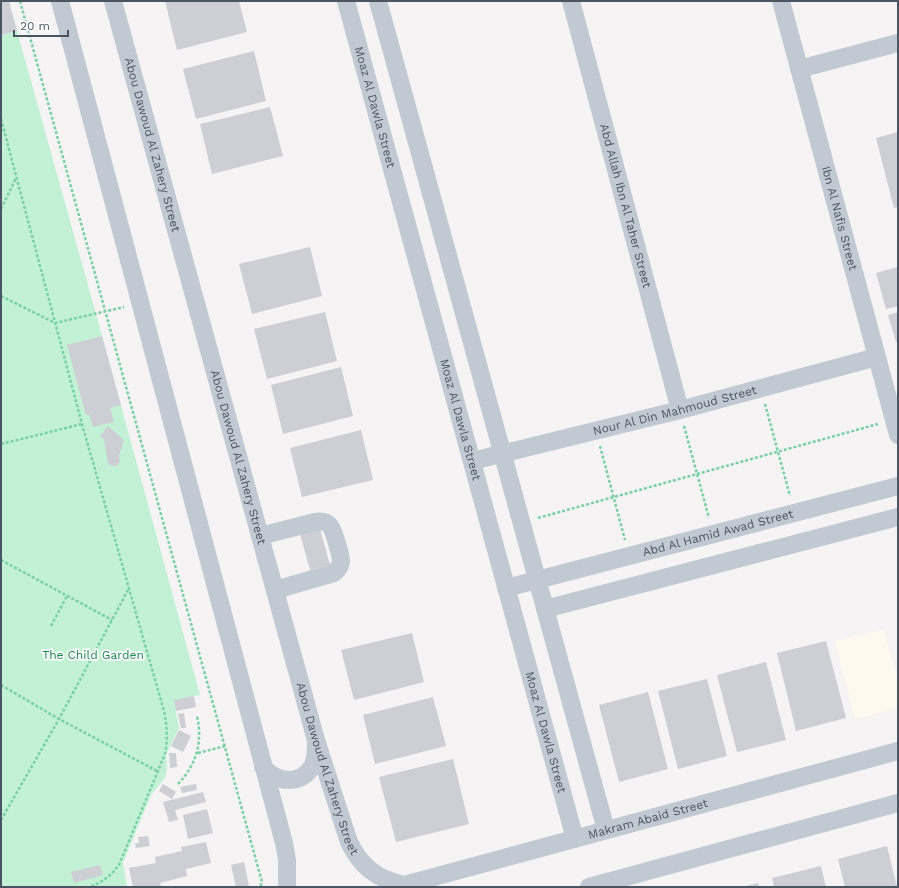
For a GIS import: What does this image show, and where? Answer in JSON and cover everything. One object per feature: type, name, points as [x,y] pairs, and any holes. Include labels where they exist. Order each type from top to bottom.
[{"type":"street","points":[[60,1],[284,843],[287,860],[287,887]]},
{"type":"street","name":"Abou Dawoud Al Zahery Street","points":[[113,1],[316,740],[349,842],[354,852],[368,869],[385,880],[400,886]]},
{"type":"street","name":"Moaz Al Dawla Street","points":[[346,1],[575,839]]},
{"type":"street","points":[[378,1],[606,830]]},
{"type":"street","name":"Abd Allah Ibn Al Taher Street","points":[[572,1],[680,410]]},
{"type":"street","name":"Ibn Al Nafis Street","points":[[781,1],[896,427]]},
{"type":"street","points":[[799,69],[898,43]]},
{"type":"street","name":"Nour Al Din Mahmoud Street","points":[[472,461],[680,410],[877,357]]},
{"type":"street","name":"Abd Al Hamid Awad Street","points":[[506,588],[898,486]]},
{"type":"street","points":[[545,609],[898,517]]},
{"type":"street","points":[[260,536],[315,522],[326,522],[332,530],[340,558],[340,567],[334,573],[275,590]]},
{"type":"street","points":[[263,767],[269,774],[285,780],[294,780],[302,776],[309,771],[313,764],[316,755],[316,740]]},
{"type":"street","name":"Makram Abaid Street","points":[[400,886],[898,750]]},
{"type":"street","points":[[589,887],[898,803]]},
{"type":"path","points":[[20,1],[262,882],[260,887]]},
{"type":"path","points":[[1,119],[82,424],[166,722],[167,743],[165,754],[159,772],[119,865],[105,880],[90,887]]},
{"type":"path","points":[[1,209],[16,178]]},
{"type":"path","points":[[1,296],[55,323],[140,303]]},
{"type":"path","points":[[761,388],[794,513]]},
{"type":"path","points":[[680,410],[713,534]]},
{"type":"path","points":[[1,444],[82,424]]},
{"type":"path","points":[[521,522],[778,451],[896,427]]},
{"type":"path","points":[[596,430],[630,556]]},
{"type":"path","points":[[1,560],[112,620]]},
{"type":"path","points":[[1,820],[59,718],[128,590]]},
{"type":"path","points":[[51,626],[67,596]]},
{"type":"path","points":[[1,685],[159,772]]},
{"type":"path","points":[[178,784],[193,764],[197,753],[200,735],[197,716]]},
{"type":"path","points":[[197,753],[224,746]]},
{"type":"shaded area","points":[[884,629],[898,683],[898,708],[855,719],[835,641]]},
{"type":"green space","name":"The Child Garden","points":[[17,31],[200,695],[174,700],[179,728],[166,755],[167,769],[165,778],[151,795],[123,863],[127,887],[1,887],[1,35]]},
{"type":"building","points":[[1,1],[9,1],[17,31],[1,35]]},
{"type":"building","points":[[165,1],[239,1],[247,32],[177,50]]},
{"type":"building","points":[[254,51],[266,101],[196,119],[183,69]]},
{"type":"building","points":[[270,107],[283,156],[212,174],[200,124]]},
{"type":"building","points":[[898,132],[898,207],[894,208],[876,138]]},
{"type":"building","points":[[310,247],[322,296],[252,314],[239,264]]},
{"type":"building","points":[[898,267],[898,306],[886,309],[876,273]]},
{"type":"building","points":[[325,312],[337,361],[267,379],[254,329]]},
{"type":"building","points":[[898,312],[898,342],[896,342],[888,315]]},
{"type":"building","points":[[102,336],[121,405],[110,408],[114,422],[93,427],[89,414],[86,415],[67,345]]},
{"type":"building","points":[[341,367],[353,416],[283,434],[271,385]]},
{"type":"building","points":[[108,426],[124,440],[119,456],[120,462],[116,466],[108,464],[104,439],[100,436]]},
{"type":"building","points":[[361,430],[373,480],[302,497],[290,448]]},
{"type":"building","points":[[320,529],[330,565],[310,570],[300,534]]},
{"type":"building","points":[[412,633],[424,682],[354,700],[341,650]]},
{"type":"building","points":[[826,641],[846,718],[796,731],[777,653]]},
{"type":"building","points":[[766,662],[786,740],[737,752],[717,675]]},
{"type":"building","points":[[707,679],[727,756],[678,769],[658,691]]},
{"type":"building","points":[[648,692],[668,769],[619,782],[599,705]]},
{"type":"building","points":[[194,696],[196,707],[176,711],[174,700]]},
{"type":"building","points":[[433,697],[446,746],[375,764],[363,715]]},
{"type":"building","points":[[184,713],[186,728],[181,728],[178,714]]},
{"type":"building","points":[[179,730],[191,736],[183,752],[171,746]]},
{"type":"building","points":[[169,753],[176,753],[177,767],[170,768]]},
{"type":"building","points":[[453,759],[469,824],[396,842],[379,777]]},
{"type":"building","points":[[163,784],[176,792],[172,799],[159,791]]},
{"type":"building","points":[[196,784],[197,790],[182,793],[180,787]]},
{"type":"building","points":[[203,792],[206,802],[175,810],[178,820],[169,822],[163,802]]},
{"type":"building","points":[[207,809],[213,833],[188,839],[183,815]]},
{"type":"building","points":[[148,836],[150,846],[136,848],[135,843],[139,843],[138,837]]},
{"type":"building","points":[[206,842],[211,863],[186,869],[187,876],[160,883],[161,886],[133,887],[129,868],[156,863],[155,857],[182,851],[181,847]]},
{"type":"building","points":[[887,846],[897,887],[845,887],[838,859]]},
{"type":"building","points":[[244,862],[249,886],[236,887],[231,865]]},
{"type":"building","points":[[100,865],[103,875],[74,883],[71,872]]},
{"type":"building","points":[[821,866],[826,887],[774,887],[772,878]]},
{"type":"building","points":[[758,883],[759,887],[746,887],[746,886]]}]
